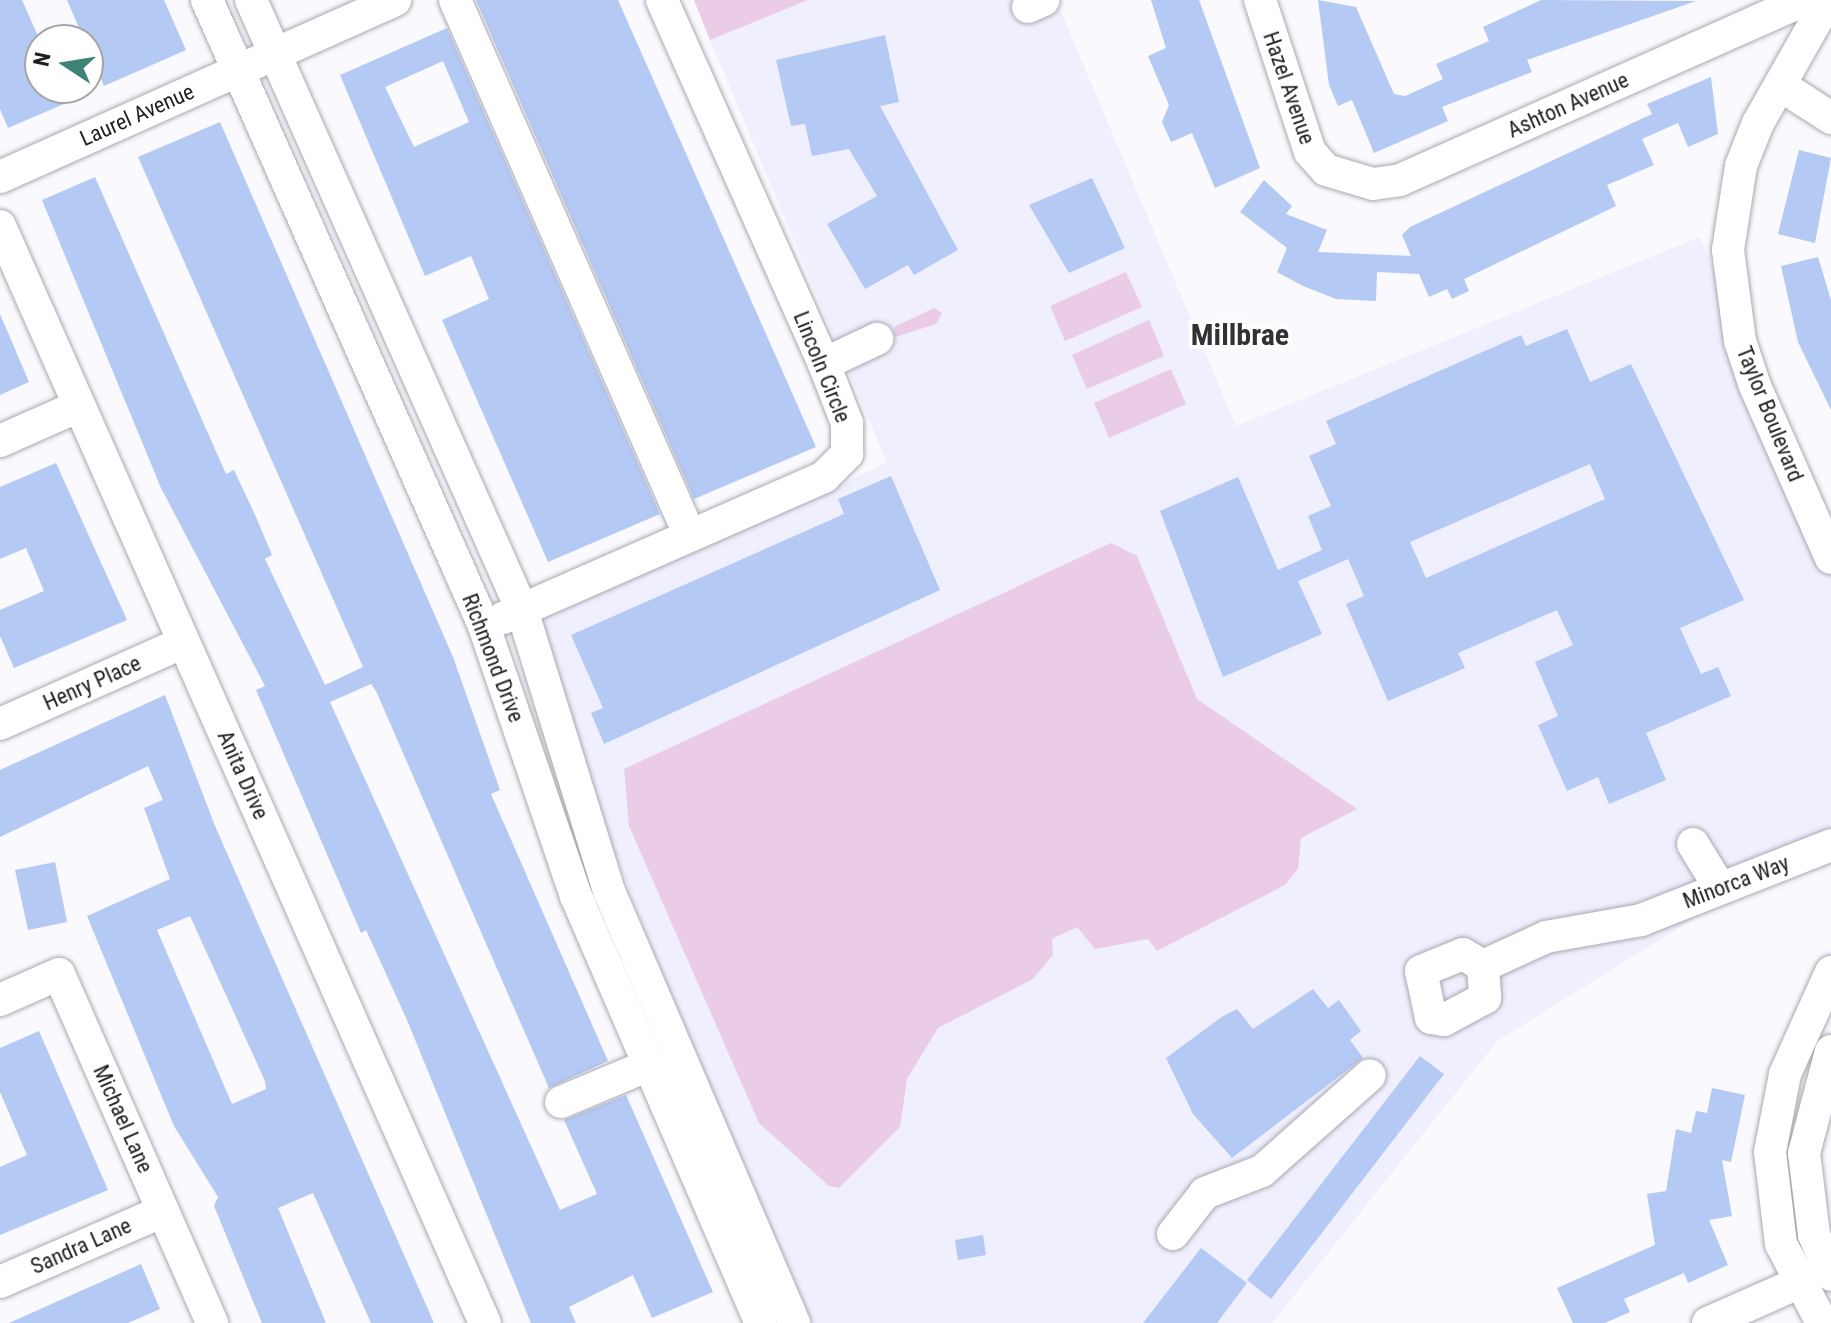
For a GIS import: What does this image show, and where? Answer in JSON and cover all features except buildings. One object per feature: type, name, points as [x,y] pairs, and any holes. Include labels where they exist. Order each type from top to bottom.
[{"type":"street","name":"Richmond Drive","points":[[207,0],[484,626],[576,896],[649,1065],[771,1319]]},
{"type":"street","name":"Richmond Drive","points":[[251,0],[522,610],[609,891],[771,1319]]},
{"type":"street","points":[[275,54],[395,0]]},
{"type":"street","points":[[455,0],[690,536]]},
{"type":"street","name":"Lincoln Circle","points":[[484,626],[838,468],[849,439],[824,364],[662,0]]},
{"type":"street","name":"Hazel Avenue","points":[[1260,0],[1299,133],[1326,170]]},
{"type":"street","name":"Ashton Avenue","points":[[1326,170],[1373,184],[1400,180],[1805,0]]},
{"type":"street","name":"Taylor Boulevard","points":[[1828,0],[1780,85],[1741,166],[1728,250],[1731,294],[1755,386],[1831,558]]},
{"type":"street","name":"Laurel Avenue","points":[[0,177],[275,54]]},
{"type":"street","points":[[1780,85],[1831,118]]},
{"type":"street","name":"Anita Drive","points":[[0,226],[485,1323]]},
{"type":"street","points":[[824,364],[877,339]]},
{"type":"street","points":[[0,441],[79,406]]},
{"type":"street","name":"Henry Place","points":[[0,724],[184,642]]},
{"type":"street","points":[[1693,844],[1720,888]]},
{"type":"street","name":"Minorca Way","points":[[1483,966],[1556,934],[1641,920],[1831,845]]},
{"type":"street","points":[[1822,1323],[1796,1284],[1771,1197],[1774,1111],[1831,972]]},
{"type":"street","name":"Michael Lane","points":[[0,1000],[59,974],[212,1323]]},
{"type":"street","points":[[1831,1051],[1804,1153],[1814,1235],[1831,1275]]},
{"type":"street","points":[[561,1102],[649,1065]]},
{"type":"street","points":[[1173,1234],[1205,1193],[1262,1171],[1370,1075]]},
{"type":"street","name":"Sandra Lane","points":[[0,1282],[163,1211]]},
{"type":"street","points":[[1708,1323],[1796,1284]]},
{"type":"shaded area","points":[[694,0],[808,0],[710,40]]},
{"type":"shaded area","points":[[808,0],[1056,0],[1236,426],[1700,237],[1831,558],[1831,833],[1497,1041],[1272,1323],[813,1323],[692,1051],[526,623],[887,463],[710,40]]},
{"type":"shaded area","points":[[1126,272],[1142,307],[1065,341],[1050,306]]},
{"type":"shaded area","points":[[934,308],[942,313],[936,324],[895,337],[894,327]]},
{"type":"shaded area","points":[[1149,320],[1164,356],[1087,389],[1072,355]]},
{"type":"shaded area","points":[[1171,369],[1186,404],[1109,438],[1094,403]]},
{"type":"shaded area","points":[[1111,543],[1137,556],[1197,699],[1357,809],[1301,838],[1298,869],[1285,885],[1157,951],[1148,939],[1095,949],[1077,927],[1052,939],[1053,955],[1033,979],[938,1028],[907,1079],[900,1127],[839,1188],[829,1186],[759,1123],[629,826],[624,769]]},
{"type":"district","name":"Millbrae","points":[[1240,335]]}]
